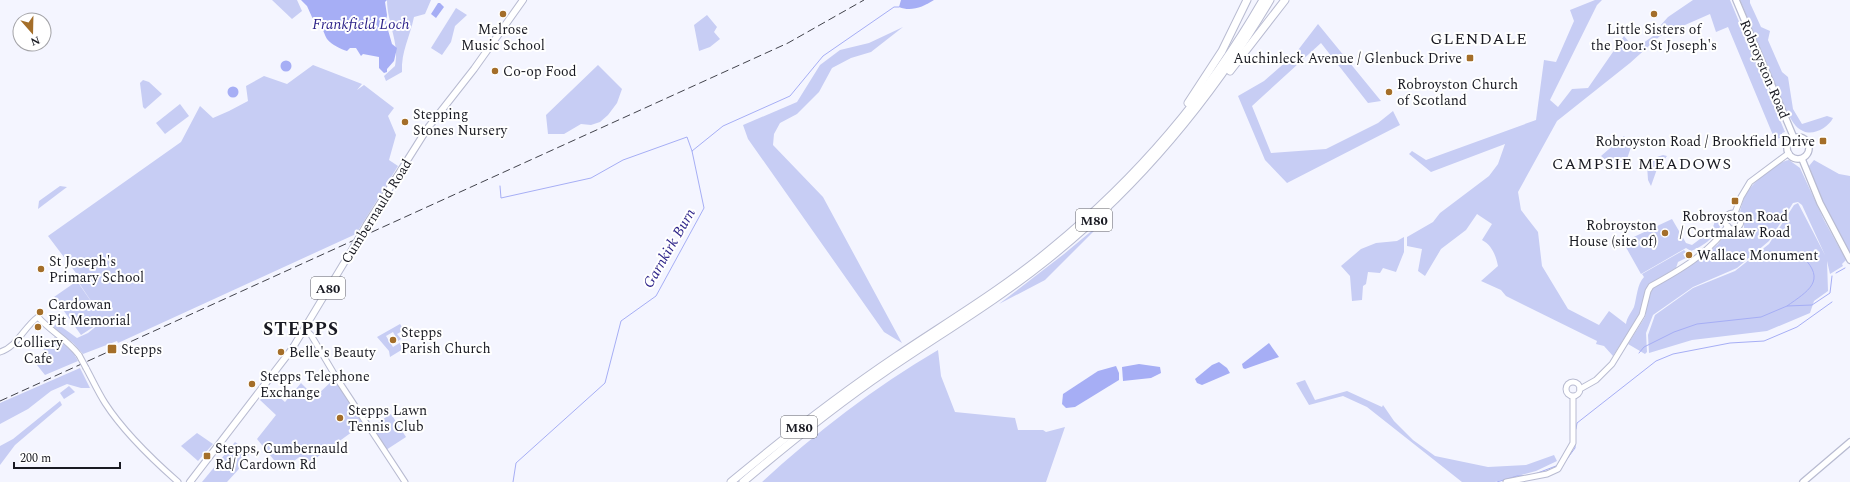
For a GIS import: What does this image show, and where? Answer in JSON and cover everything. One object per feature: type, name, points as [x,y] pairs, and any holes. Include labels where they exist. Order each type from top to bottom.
[{"type":"highway","points":[[1164,139],[1218,58],[1247,0]]},
{"type":"highway","name":"M80","points":[[731,482],[782,439],[840,396],[897,356],[982,300],[1047,253],[1104,202],[1164,139],[1215,74],[1263,0]]},
{"type":"highway","name":"M80","points":[[743,482],[841,403],[892,366],[995,299],[1048,260],[1116,199],[1174,136],[1228,66],[1270,0]]},
{"type":"highway","points":[[1174,136],[1213,93],[1284,0]]},
{"type":"main road","name":"Cumbernauld Road","points":[[190,482],[274,375],[305,329],[367,224],[427,130],[474,69],[523,0]]},
{"type":"main road","name":"Robroyston Road","points":[[1736,0],[1794,138]]},
{"type":"main road","points":[[1799,137],[1805,139],[1809,144],[1809,150],[1806,156],[1802,159],[1793,158],[1788,153],[1790,142],[1794,138],[1799,137]]},
{"type":"main road","points":[[1802,159],[1831,226],[1850,260]]},
{"type":"main road","points":[[1803,482],[1850,442]]},
{"type":"street","points":[[1735,213],[1742,193],[1750,182],[1788,153]]},
{"type":"street","points":[[1730,213],[1735,213],[1741,219],[1739,226],[1734,229],[1726,223],[1726,217],[1730,213]]},
{"type":"street","points":[[1506,482],[1552,472],[1559,466],[1573,443],[1574,397],[1580,392],[1580,389],[1596,380],[1612,364],[1642,315],[1648,290],[1651,286],[1701,255],[1717,241],[1728,226]]},
{"type":"street","points":[[0,352],[10,348],[29,323],[38,317],[48,328],[73,347],[105,403],[117,419],[158,464],[178,482]]},
{"type":"street","points":[[305,329],[311,335],[340,383],[405,482]]},
{"type":"street","points":[[1574,397],[1566,392],[1568,384],[1574,382],[1579,384],[1580,389]]},
{"type":"shaded area","points":[[272,0],[297,0],[302,11],[292,19]]},
{"type":"shaded area","points":[[387,0],[431,0],[425,14],[414,17],[404,51],[402,72],[386,81],[384,76],[395,66],[396,58],[395,41],[389,17]]},
{"type":"shaded area","points":[[1595,0],[1602,0],[1597,5],[1550,100],[1558,107],[1572,89],[1588,88],[1624,36],[1635,49],[1664,28],[1660,26],[1668,17],[1693,0],[1730,0],[1785,132],[1782,133],[1782,137],[1775,140],[1728,27],[1716,32],[1710,14],[1660,36],[1630,63],[1557,121],[1518,192],[1521,210],[1538,232],[1542,266],[1568,309],[1599,325],[1609,311],[1626,324],[1634,307],[1640,283],[1644,277],[1642,274],[1684,250],[1686,252],[1683,254],[1686,258],[1678,262],[1676,268],[1648,285],[1641,312],[1613,356],[1604,346],[1596,344],[1597,341],[1506,296],[1501,290],[1481,281],[1498,266],[1493,251],[1482,240],[1492,224],[1477,214],[1466,230],[1441,249],[1425,276],[1418,271],[1422,249],[1407,246],[1407,237],[1433,222],[1440,213],[1489,176],[1498,164],[1505,144],[1431,172],[1409,154],[1412,151],[1426,160],[1536,120],[1544,60],[1556,62],[1574,21],[1570,10]]},
{"type":"shaded area","points":[[1740,0],[1750,0],[1761,27],[1770,31],[1768,40],[1782,72],[1788,77],[1793,109],[1802,124],[1827,116],[1833,118],[1824,128],[1816,132],[1807,132],[1795,126],[1787,112]]},
{"type":"shaded area","points":[[456,8],[467,15],[455,26],[451,42],[442,55],[431,48]]},
{"type":"shaded area","points":[[707,15],[717,27],[714,32],[720,39],[710,47],[699,51],[694,25]]},
{"type":"shaded area","points":[[1318,24],[1381,101],[1368,103],[1321,43],[1252,106],[1271,153],[1326,149],[1378,123],[1393,111],[1400,125],[1287,183],[1265,160],[1238,96],[1264,81],[1295,54]]},
{"type":"shaded area","points":[[903,27],[871,52],[851,58],[832,68],[819,92],[797,114],[780,123],[774,134],[773,145],[823,197],[902,343],[884,332],[748,139],[743,125],[797,102],[820,65],[840,50],[869,43]]},
{"type":"shaded area","points":[[313,65],[362,84],[357,90],[364,85],[394,108],[388,116],[396,135],[389,160],[398,166],[356,234],[118,343],[117,341],[83,354],[73,343],[52,327],[56,324],[59,325],[77,338],[88,333],[104,320],[81,335],[54,297],[77,281],[99,313],[77,280],[79,277],[48,236],[181,142],[200,106],[213,118],[248,101],[246,86],[264,76],[287,84]]},
{"type":"shaded area","points":[[598,65],[622,89],[617,103],[608,115],[600,122],[591,125],[581,124],[564,134],[548,134],[546,115]]},
{"type":"shaded area","points":[[143,80],[149,82],[162,94],[145,109],[143,107],[140,83]]},
{"type":"shaded area","points":[[180,104],[189,116],[165,134],[156,123]]},
{"type":"shaded area","points":[[1624,136],[1631,147],[1626,162],[1611,162],[1601,156]]},
{"type":"shaded area","points":[[1663,155],[1667,156],[1657,169],[1651,186],[1648,180],[1647,165],[1654,158]]},
{"type":"shaded area","points":[[1789,160],[1800,168],[1824,220],[1846,260],[1842,264],[1843,266],[1830,274],[1827,261],[1828,291],[1814,301],[1810,313],[1767,331],[1692,340],[1649,353],[1648,335],[1655,315],[1693,288],[1735,271],[1769,244],[1794,205],[1798,203],[1825,255],[1802,205],[1798,202],[1793,203],[1769,241],[1737,268],[1693,287],[1653,315],[1646,333],[1647,352],[1645,354],[1628,344],[1645,317],[1650,290],[1704,256],[1718,244],[1728,231],[1737,232],[1739,234],[1744,231],[1744,217],[1740,211],[1746,195],[1754,183],[1765,173],[1778,164]]},
{"type":"shaded area","points":[[1814,160],[1839,174],[1850,176],[1850,253],[1832,221],[1817,189],[1809,166]]},
{"type":"shaded area","points":[[60,186],[67,187],[38,209],[39,201]]},
{"type":"shaded area","points":[[1107,218],[1045,280],[999,304],[1064,254]]},
{"type":"shaded area","points":[[1716,218],[1720,227],[1711,239],[1700,247],[1691,251],[1686,248],[1641,274],[1623,242],[1672,219],[1686,243],[1692,245],[1712,230]]},
{"type":"shaded area","points":[[1404,237],[1404,252],[1396,272],[1383,268],[1380,273],[1368,272],[1366,284],[1363,286],[1362,300],[1352,301],[1350,276],[1341,266],[1361,249],[1376,243],[1397,241]]},
{"type":"shaded area","points":[[400,324],[404,330],[397,334],[401,339],[398,341],[393,332],[386,336],[393,347],[401,342],[400,344],[403,349],[390,357],[389,351],[377,337]]},
{"type":"shaded area","points":[[55,337],[73,352],[78,361],[45,375],[37,365],[48,356],[43,348]]},
{"type":"shaded area","points":[[938,350],[941,376],[955,412],[1015,418],[1018,430],[1043,430],[1046,432],[1065,427],[1046,482],[762,482],[824,428],[891,379]]},
{"type":"shaded area","points":[[80,368],[90,388],[81,388],[67,384],[51,391],[28,409],[0,424],[0,403]]},
{"type":"shaded area","points":[[334,379],[363,424],[305,466],[298,458],[282,470],[257,439],[276,415],[260,400],[269,388],[285,402],[301,383],[315,397]]},
{"type":"shaded area","points":[[1305,380],[1315,400],[1347,391],[1382,407],[1383,405],[1394,421],[1413,440],[1435,456],[1488,467],[1526,465],[1554,455],[1557,461],[1536,471],[1495,482],[1462,482],[1367,407],[1343,396],[1309,405],[1296,383]]},
{"type":"shaded area","points":[[69,386],[75,392],[64,399],[60,393]]},
{"type":"shaded area","points":[[60,401],[62,405],[15,445],[0,465],[0,446],[13,439]]},
{"type":"shaded area","points":[[391,414],[406,437],[386,450],[371,427]]},
{"type":"shaded area","points":[[197,433],[213,444],[198,461],[181,446]]},
{"type":"shaded area","points":[[235,442],[250,453],[238,470],[227,482],[202,482]]},
{"type":"water","name":"Frankfield Loch","points":[[301,0],[387,0],[385,2],[387,15],[386,23],[392,44],[397,48],[394,61],[387,69],[387,72],[384,73],[379,68],[379,57],[363,54],[361,56],[356,48],[350,48],[347,51],[331,43],[327,39],[321,27],[319,25],[316,26],[307,6]]},
{"type":"water","points":[[901,0],[934,0],[921,7],[908,9],[899,7]]},
{"type":"water","points":[[438,3],[444,7],[436,18],[431,14]]},
{"type":"water","points":[[286,60],[290,62],[292,66],[290,70],[286,72],[282,70],[280,66],[282,62]]},
{"type":"water","points":[[233,86],[237,88],[239,92],[237,96],[233,98],[229,96],[227,92],[229,88]]},
{"type":"water","points":[[1269,343],[1279,357],[1245,369],[1243,368],[1242,364]]},
{"type":"water","points":[[1219,362],[1227,368],[1230,373],[1202,385],[1197,383],[1195,379],[1212,365]]},
{"type":"water","points":[[1139,364],[1160,367],[1161,373],[1151,378],[1123,381],[1122,367]]},
{"type":"water","points":[[1116,366],[1119,373],[1119,380],[1075,407],[1066,408],[1062,404],[1063,394],[1098,371]]},
{"type":"waterway","name":"Garnkirk Burn","points":[[513,482],[516,463],[605,383],[621,321],[656,296],[704,208],[692,151],[723,126],[790,96],[823,56],[894,7],[899,7]]},
{"type":"waterway","points":[[500,186],[501,198],[591,178],[623,160],[687,137],[692,151]]},
{"type":"waterway","points":[[1787,306],[1808,290],[1814,279],[1814,273],[1810,265],[1803,257]]},
{"type":"waterway","points":[[1836,273],[1845,268]]},
{"type":"waterway","points":[[1639,353],[1644,347],[1674,332],[1697,324],[1761,317],[1787,306],[1812,305],[1830,293],[1832,276]]},
{"type":"waterway","points":[[1576,429],[1577,423],[1656,361],[1673,354],[1730,343],[1764,341],[1797,327],[1832,302]]},
{"type":"waterway","points":[[1564,463],[1575,448],[1575,444]]},
{"type":"waterway","points":[[1535,474],[1556,466]]},
{"type":"waterway","points":[[1497,482],[1517,476],[1532,475]]},
{"type":"railway","points":[[0,401],[788,43],[864,0]]},
{"type":"place","name":"Melrose Music School","points":[[503,14]]},
{"type":"place","name":"Little Sisters of the Poor. St Joseph's","points":[[1654,14]]},
{"type":"place","name":"Auchinleck Avenue / Glenbuck Drive","points":[[1470,58]]},
{"type":"place","name":"Co-op Food","points":[[495,71]]},
{"type":"place","name":"Robroyston Church of Scotland","points":[[1389,92]]},
{"type":"place","name":"Stepping Stones Nursery","points":[[405,122]]},
{"type":"place","name":"Robroyston Road / Brookfield Drive","points":[[1823,141]]},
{"type":"place","name":"Robroyston Road / Cortmalaw Road","points":[[1735,201]]},
{"type":"place","name":"Robroyston House (site of)","points":[[1665,233]]},
{"type":"place","name":"Wallace Monument","points":[[1689,255]]},
{"type":"place","name":"St Joseph's Primary School","points":[[41,269]]},
{"type":"place","name":"Cardowan Pit Memorial","points":[[40,312]]},
{"type":"place","name":"Colliery Cafe","points":[[38,327]]},
{"type":"place","name":"Stepps Parish Church","points":[[393,340]]},
{"type":"place","name":"Stepps","points":[[112,349]]},
{"type":"place","name":"Belle's Beauty","points":[[281,352]]},
{"type":"place","name":"Stepps Telephone Exchange","points":[[252,384]]},
{"type":"place","name":"Stepps Lawn Tennis Club","points":[[340,418]]},
{"type":"place","name":"Stepps, Cumbernauld Rd/ Cardown Rd","points":[[207,456]]},
{"type":"district","name":"GLENDALE","points":[[1479,38]]},
{"type":"district","name":"CAMPSIE MEADOWS","points":[[1642,163]]},
{"type":"district","name":"STEPPS","points":[[301,329]]}]
